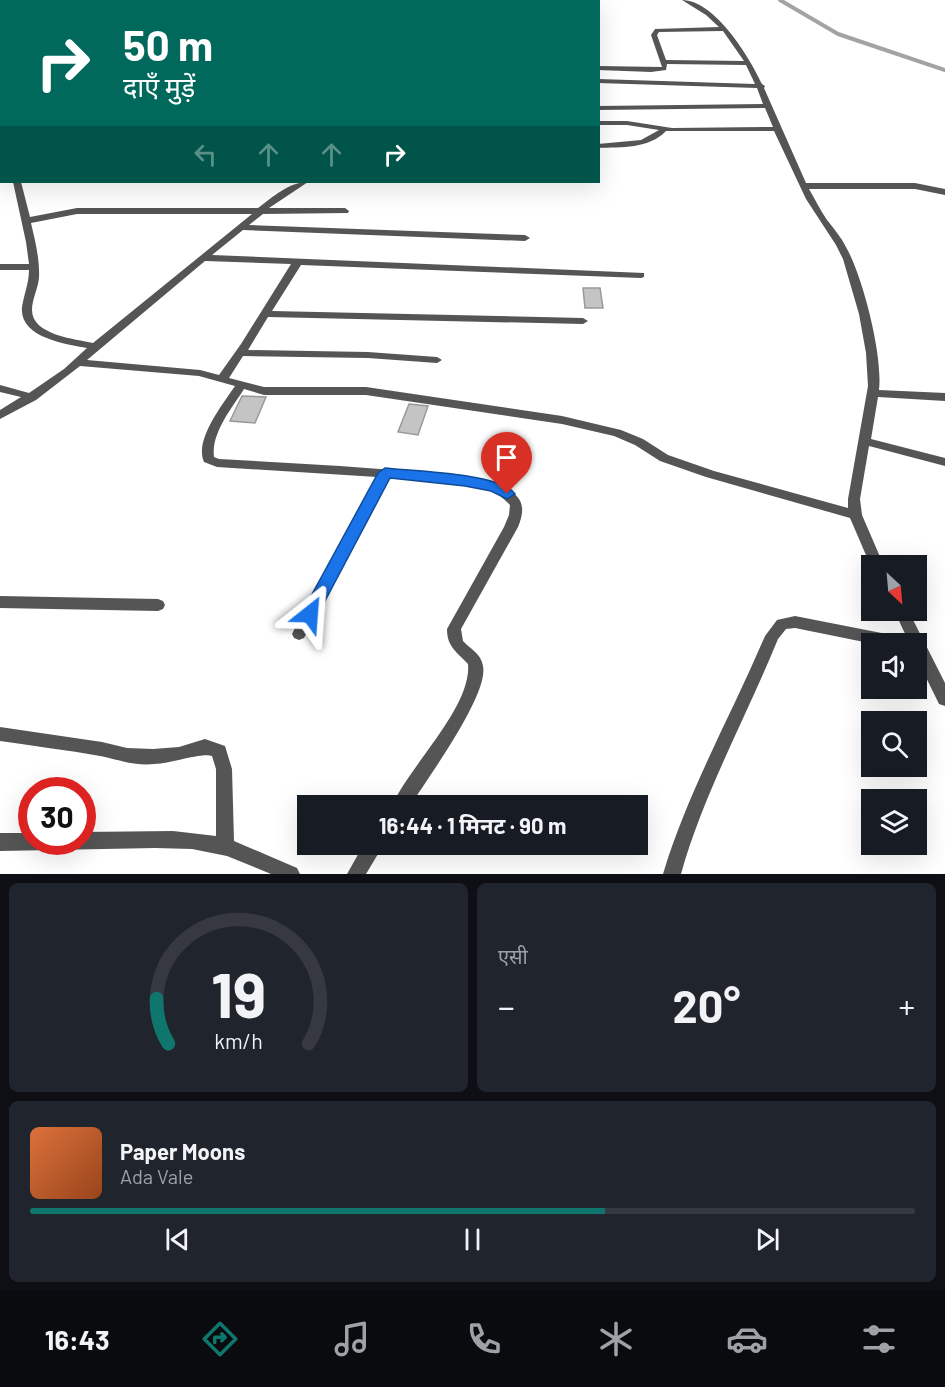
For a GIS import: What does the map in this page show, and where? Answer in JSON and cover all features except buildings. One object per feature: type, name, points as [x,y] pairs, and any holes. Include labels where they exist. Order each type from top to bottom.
[{"type":"street","points":[[686,0],[713,17],[749,63],[762,86],[778,129],[804,186],[848,259],[858,291],[874,369],[874,393],[854,499],[855,515],[872,555]]},
{"type":"street","points":[[600,68],[659,70],[665,66],[654,35],[657,30],[724,29]]},
{"type":"street","points":[[664,62],[749,63]]},
{"type":"street","points":[[600,81],[762,86]]},
{"type":"street","points":[[600,108],[769,106]]},
{"type":"street","points":[[600,123],[627,123],[663,129],[778,129]]},
{"type":"street","points":[[600,146],[649,139],[659,136],[663,129]]},
{"type":"street","points":[[17,183],[34,267],[33,286],[27,313],[30,323],[57,338],[96,347]]},
{"type":"street","points":[[0,415],[32,396],[78,363],[261,210],[279,196],[302,183]]},
{"type":"street","points":[[804,186],[915,186],[945,192]]},
{"type":"street","points":[[25,221],[77,211],[345,210]]},
{"type":"street","points":[[242,227],[525,238]]},
{"type":"street","points":[[204,258],[641,275]]},
{"type":"street","points":[[222,379],[297,263]]},
{"type":"street","points":[[0,267],[34,267]]},
{"type":"street","points":[[265,314],[583,321]]},
{"type":"street","points":[[240,353],[368,355],[437,360]]},
{"type":"street","points":[[78,363],[180,370],[264,391],[366,390],[588,425],[639,442],[678,464],[855,515]]},
{"type":"street","points":[[242,384],[216,426],[206,453],[208,459],[217,463],[439,477],[495,487],[507,494],[516,504],[516,515],[511,527],[454,629],[453,640],[459,650],[472,656],[477,667],[474,686],[407,795]]},
{"type":"street","points":[[0,388],[32,396]]},
{"type":"street","points":[[874,393],[945,397]]},
{"type":"street","points":[[864,441],[945,462]]},
{"type":"street","points":[[299,634],[385,473]]},
{"type":"street","points":[[0,602],[158,605]]},
{"type":"street","points":[[672,874],[684,832],[772,636],[782,624],[795,622],[861,635]]},
{"type":"street","points":[[927,668],[945,699]]},
{"type":"street","points":[[0,734],[127,756],[153,758],[179,754],[205,746],[219,751],[224,770],[225,847]]},
{"type":"street","points":[[96,842],[169,840],[225,847],[291,874]]},
{"type":"street","points":[[0,842],[18,842]]},
{"type":"street","points":[[356,874],[368,855]]},
{"type":"waterway","points":[[780,0],[838,34],[945,70]]},
{"type":"route","points":[[310,614],[385,473],[465,481],[495,487],[507,494]]}]
